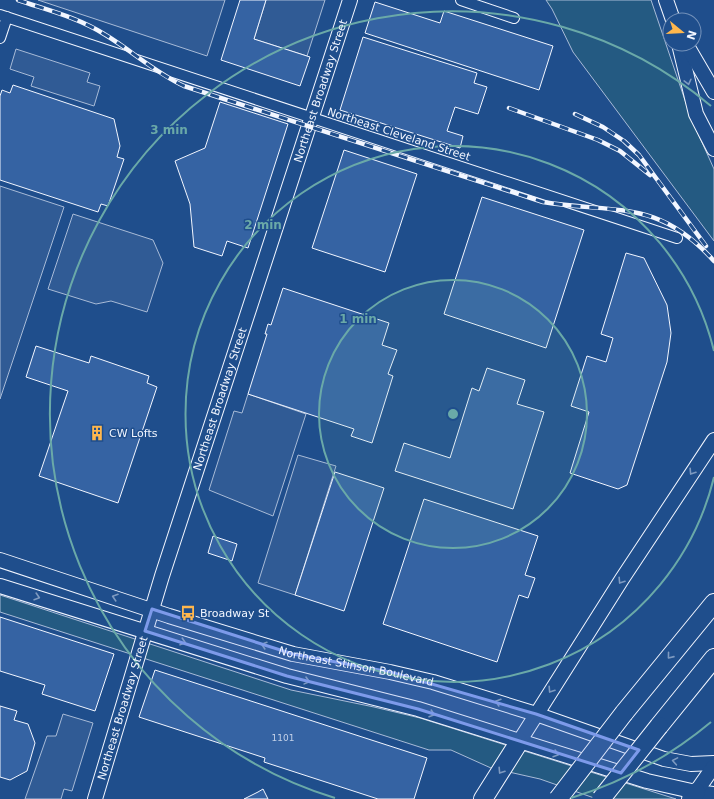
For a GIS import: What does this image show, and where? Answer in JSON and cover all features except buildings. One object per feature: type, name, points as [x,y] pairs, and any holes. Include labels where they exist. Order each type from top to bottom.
[{"type":"highway","points":[[695,626],[714,599]]},
{"type":"highway","points":[[558,799],[624,713],[714,603]]},
{"type":"highway","points":[[601,799],[714,658]]},
{"type":"highway","points":[[483,799],[519,742]]},
{"type":"main road","name":"Northeast Broadway Street","points":[[95,799],[152,609],[350,0]]},
{"type":"main road","points":[[666,0],[670,12]]},
{"type":"main road","points":[[681,52],[696,114],[714,149]]},
{"type":"main road","points":[[691,52],[714,92]]},
{"type":"main road","points":[[519,742],[714,440]]},
{"type":"main road","name":"Northeast Stinson Boulevard","points":[[0,560],[293,654],[426,680],[536,714],[664,759],[691,764],[714,763]]},
{"type":"main road","name":"Northeast Stinson Boulevard","points":[[0,586],[287,676],[418,709],[519,742],[693,795],[714,794]]},
{"type":"main road","points":[[693,795],[714,766]]},
{"type":"street","points":[[461,0],[514,18]]},
{"type":"street","name":"Northeast Cleveland Street","points":[[3,16],[677,238]]},
{"type":"street","points":[[0,38],[3,16]]},
{"type":"highlighted area","points":[[152,609],[293,654],[390,672],[536,714],[639,750],[621,773],[418,709],[287,676],[145,631]]},
{"type":"shaded area","points":[[38,0],[225,0],[207,56]]},
{"type":"shaded area","points":[[266,0],[325,0],[307,56],[254,39]]},
{"type":"shaded area","points":[[546,0],[651,0],[662,32],[662,52],[669,52],[691,118],[714,169],[714,241],[573,52]]},
{"type":"shaded area","points":[[16,49],[90,73],[87,82],[100,86],[94,106],[31,86],[34,77],[10,69]]},
{"type":"shaded area","points":[[0,186],[64,207],[0,399]]},
{"type":"shaded area","points":[[73,214],[153,240],[163,263],[147,312],[111,301],[96,304],[48,289]]},
{"type":"shaded area","points":[[248,394],[306,414],[273,516],[209,490],[234,411],[242,413]]},
{"type":"shaded area","points":[[298,455],[336,466],[295,595],[258,583]]},
{"type":"shaded area","points":[[0,595],[291,690],[420,718],[676,799],[597,799],[540,779],[491,768],[451,750],[429,750],[0,612]]},
{"type":"shaded area","points":[[63,714],[93,723],[72,791],[64,789],[61,799],[25,799],[47,736],[56,736]]},
{"type":"railway","points":[[18,0],[62,14],[94,28],[114,40],[153,68],[184,86],[543,202],[614,209],[634,212],[654,218],[674,227],[693,241],[714,261]]},
{"type":"railway","points":[[509,108],[598,140],[620,151],[650,175]]},
{"type":"railway","points":[[575,114],[603,127],[624,141],[639,155],[706,246]]},
{"type":"place","name":"CW Lofts","points":[[97,433]]},
{"type":"place","name":"Broadway St","points":[[188,613]]}]
